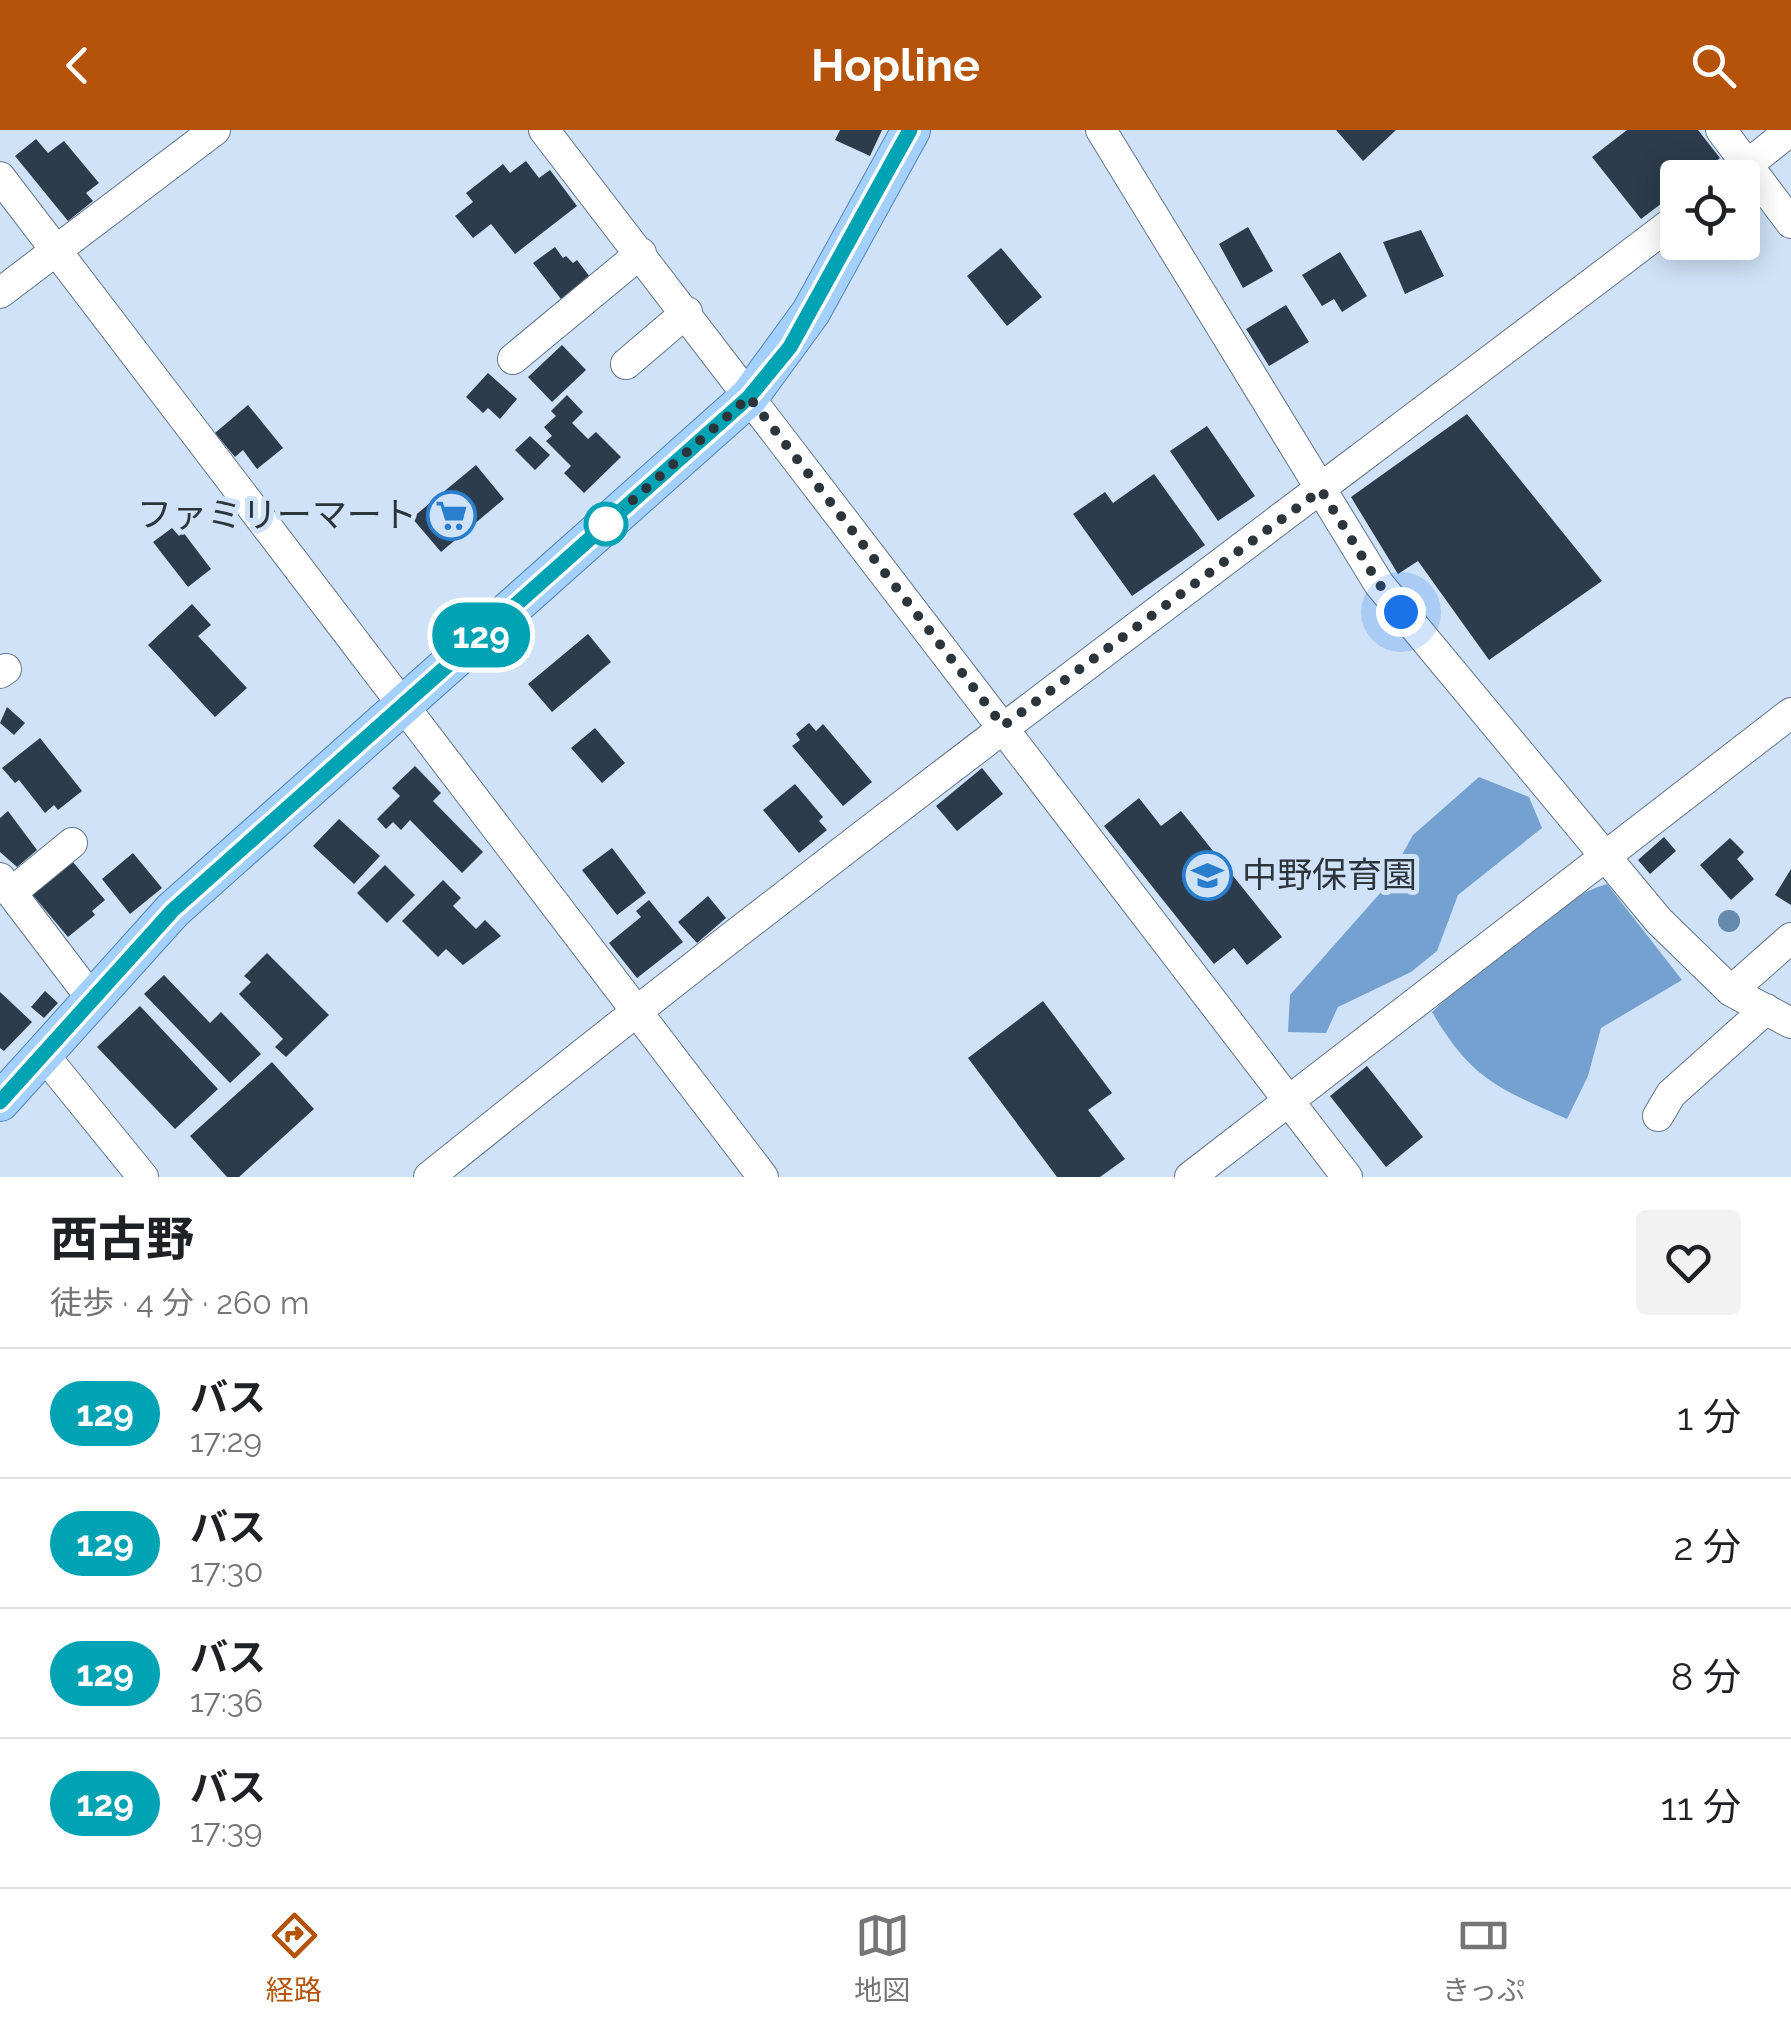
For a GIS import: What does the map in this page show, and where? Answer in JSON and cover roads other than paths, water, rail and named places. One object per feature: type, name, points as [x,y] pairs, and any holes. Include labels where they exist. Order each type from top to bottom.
[{"type":"main road","points":[[0,1102],[173,910],[749,397],[796,336],[910,130]]},
{"type":"street","points":[[0,293],[215,130]]},
{"type":"street","points":[[544,130],[1347,1177]]},
{"type":"street","points":[[1101,130],[1379,584],[1660,921],[1731,991],[1779,1016],[1671,1094],[1658,1116]]},
{"type":"street","points":[[1722,130],[1734,160]]},
{"type":"street","points":[[1753,160],[1791,130]]},
{"type":"street","points":[[0,178],[763,1177]]},
{"type":"street","points":[[1760,192],[1791,223]]},
{"type":"street","points":[[430,1177],[636,1010],[1003,726],[1660,232]]},
{"type":"street","points":[[513,358],[642,254]]},
{"type":"street","points":[[626,364],[687,312]]},
{"type":"street","points":[[1190,1177],[1791,713]]},
{"type":"street","points":[[72,843],[6,885],[92,999]]},
{"type":"street","points":[[1731,991],[1791,938]]},
{"type":"street","points":[[43,1054],[144,1177]]},
{"type":"place","name":"ファミリーマート","points":[[452,515]]},
{"type":"place","name":"中野保育園","points":[[1207,875]]}]
